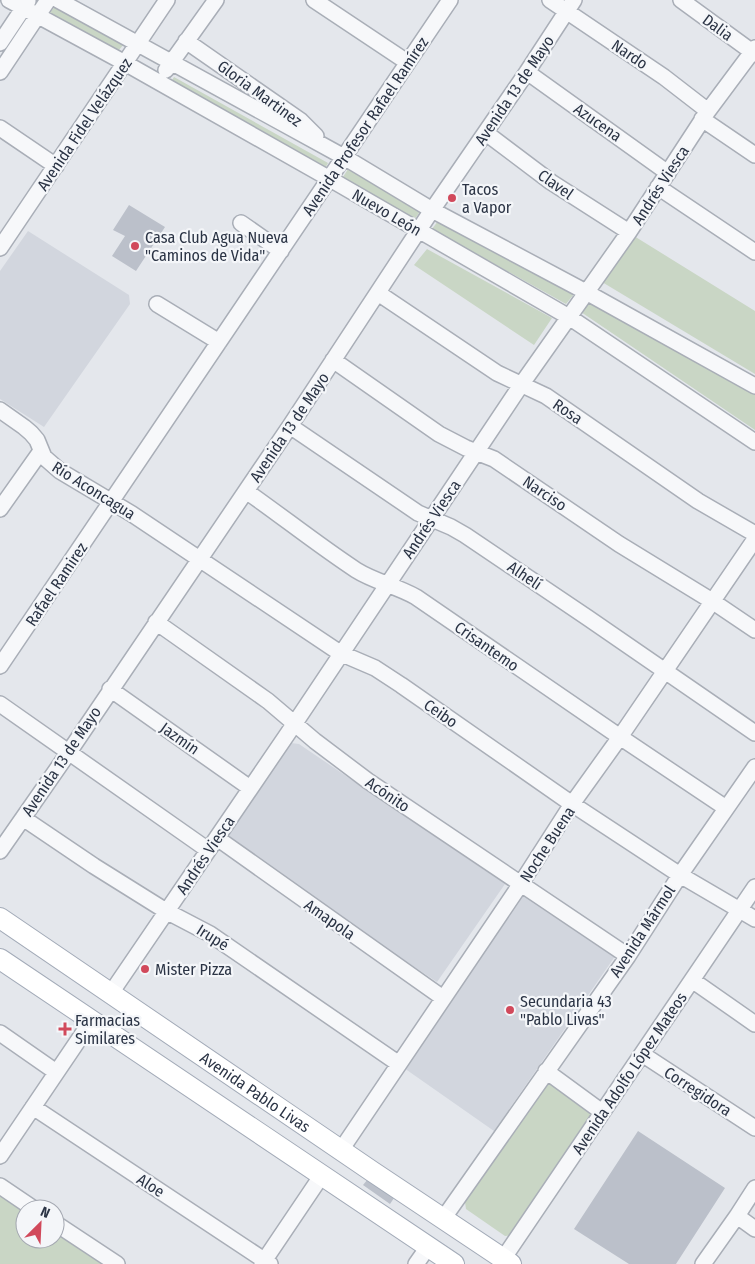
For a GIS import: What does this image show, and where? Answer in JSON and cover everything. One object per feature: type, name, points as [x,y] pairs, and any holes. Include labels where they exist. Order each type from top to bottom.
[{"type":"main road","name":"Avenida Pablo Livas","points":[[0,918],[507,1262]]},
{"type":"main road","name":"Avenida Pablo Livas","points":[[0,959],[454,1264]]},
{"type":"street","name":"Nuevo León","points":[[9,0],[26,4],[37,17],[158,81],[569,317],[755,442]]},
{"type":"street","points":[[0,72],[48,0]]},
{"type":"street","name":"Nuevo León","points":[[58,0],[330,149],[432,210],[586,292],[755,386]]},
{"type":"street","name":"Avenida Fidel Velázquez","points":[[0,248],[6,227],[56,166],[167,0]]},
{"type":"street","points":[[158,81],[216,0]]},
{"type":"street","points":[[314,0],[407,62]]},
{"type":"street","name":"Avenida Profesor Rafael Ramírez","points":[[112,502],[450,0]]},
{"type":"street","name":"Nardo","points":[[550,0],[570,6],[664,76],[705,115],[755,155]]},
{"type":"street","name":"Dalia","points":[[681,0],[754,51]]},
{"type":"street","points":[[0,43],[26,4]]},
{"type":"street","name":"Avenida 13 de Mayo","points":[[0,851],[290,426],[432,210],[486,133],[570,6]]},
{"type":"street","name":"Gloria Martinez","points":[[186,41],[301,121],[330,149]]},
{"type":"street","name":"Andrés Viesca","points":[[111,993],[295,723],[340,653],[477,453],[521,385],[629,232],[705,115],[754,51]]},
{"type":"street","name":"Azucena","points":[[527,72],[668,173]]},
{"type":"street","points":[[0,128],[56,166]]},
{"type":"street","name":"Clavel","points":[[486,133],[551,182],[629,232]]},
{"type":"street","points":[[658,187],[755,252]]},
{"type":"street","points":[[241,223],[281,251]]},
{"type":"street","name":"Rosa","points":[[378,293],[497,373],[546,396],[698,501],[755,534]]},
{"type":"street","points":[[157,304],[219,342]]},
{"type":"street","name":"Narciso","points":[[334,360],[439,434],[455,443],[494,459],[619,544],[712,601],[755,630]]},
{"type":"street","name":"Río Aconcagua","points":[[0,410],[24,427],[37,440],[41,451],[51,464],[60,471],[112,502],[199,559]]},
{"type":"street","name":"Alhelí","points":[[290,426],[418,513],[465,535],[755,733]]},
{"type":"street","points":[[0,509],[41,451]]},
{"type":"street","name":"Crisantemo","points":[[246,490],[357,570],[378,581],[406,591],[423,601],[620,738],[726,808]]},
{"type":"street","name":"Rafael Ramirez","points":[[0,666],[112,502]]},
{"type":"street","name":"Noche Buena","points":[[341,1150],[520,885],[572,804],[620,738],[755,539]]},
{"type":"street","name":"Ceibo","points":[[199,559],[340,653],[375,668],[572,804],[680,875],[755,919]]},
{"type":"street","name":"Acónito","points":[[156,622],[251,688],[315,741],[368,781],[628,956]]},
{"type":"street","name":"Jazmín","points":[[110,689],[250,788]]},
{"type":"street","name":"Amapola","points":[[0,704],[69,752],[212,844],[444,998]]},
{"type":"street","name":"Avenida Mármol","points":[[443,1219],[628,956],[680,875],[755,766]]},
{"type":"street","name":"Irupé","points":[[23,818],[94,866],[166,911],[231,947],[399,1064]]},
{"type":"street","name":"Avenida Adolfo López Mateos","points":[[507,1262],[602,1112],[755,886]]},
{"type":"street","points":[[692,980],[755,1024]]},
{"type":"street","points":[[0,1156],[6,1134],[33,1107],[92,1020]]},
{"type":"street","points":[[0,1033],[56,1072]]},
{"type":"street","name":"Corregidora","points":[[642,1054],[755,1128]]},
{"type":"street","points":[[546,1071],[602,1112]]},
{"type":"street","name":"Aloe","points":[[33,1107],[266,1263]]},
{"type":"street","points":[[266,1263],[322,1175]]},
{"type":"street","points":[[0,1186],[19,1199]]},
{"type":"street","points":[[703,1264],[738,1216],[755,1188]]},
{"type":"street","points":[[738,1216],[755,1228]]},
{"type":"street","points":[[65,1230],[117,1264]]},
{"type":"street","points":[[416,1264],[428,1247]]},
{"type":"shaded area","points":[[28,231],[129,295],[130,304],[44,427],[0,399],[0,271]]},
{"type":"shaded area","points":[[291,743],[299,744],[505,884],[437,982],[227,842],[228,835]]},
{"type":"shaded area","name":"Secundaria 43 \"Pablo Livas\"","points":[[523,889],[618,952],[494,1131],[404,1068]]},
{"type":"green space","points":[[55,6],[124,44],[119,50],[84,34],[50,13]]},
{"type":"green space","points":[[174,77],[328,163],[323,172],[170,84]]},
{"type":"green space","points":[[350,166],[422,208],[415,219],[343,177]]},
{"type":"green space","points":[[438,221],[578,289],[566,304],[432,229]]},
{"type":"green space","points":[[634,236],[755,311],[755,374],[602,282]]},
{"type":"green space","points":[[427,249],[552,318],[534,345],[414,265]]},
{"type":"green space","points":[[593,296],[755,390],[755,430],[581,312]]},
{"type":"green space","points":[[548,1081],[594,1114],[513,1235],[505,1236],[466,1209],[465,1202]]},
{"type":"green space","points":[[0,1193],[15,1203],[15,1249],[65,1249],[65,1237],[107,1264],[0,1264]]},
{"type":"building","name":"Casa Club Agua Nueva \"Caminos de Vida\"","points":[[129,205],[165,227],[136,271],[112,256],[125,236],[113,230]]},
{"type":"building","points":[[638,1131],[725,1188],[676,1264],[629,1264],[574,1229]]},
{"type":"building","points":[[368,1179],[394,1198],[390,1204],[363,1185]]},
{"type":"place","name":"Tacos a Vapor","points":[[452,198]]},
{"type":"place","name":"Casa Club Agua Nueva \"Caminos de Vida\"","points":[[135,246]]},
{"type":"place","name":"Mister Pizza","points":[[145,969]]},
{"type":"place","name":"Secundaria 43 \"Pablo Livas\"","points":[[510,1010]]},
{"type":"place","name":"Farmacias Similares","points":[[65,1029]]}]
